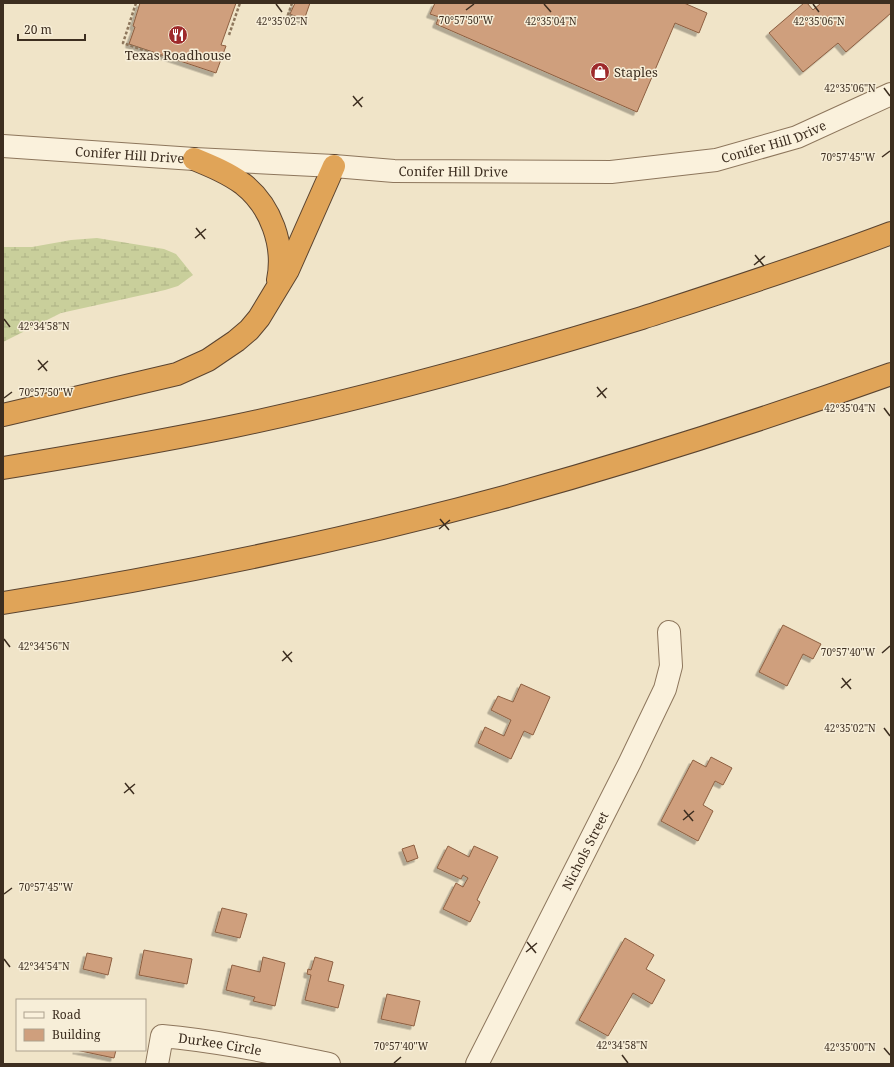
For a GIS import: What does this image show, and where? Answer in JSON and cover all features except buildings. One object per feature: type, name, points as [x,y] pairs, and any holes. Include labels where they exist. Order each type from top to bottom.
[{"type":"highway","points":[[194,159],[217,168],[244,185],[264,208],[272,222],[280,250],[281,264],[279,279],[274,294]]},
{"type":"highway","points":[[3,415],[162,378],[193,368],[222,352],[249,330],[259,318],[274,294],[298,250],[334,166]]},
{"type":"highway","points":[[3,468],[156,442],[236,426],[473,368],[712,296],[891,233]]},
{"type":"highway","points":[[3,604],[182,572],[287,550],[432,516],[674,447],[754,422],[891,374]]},
{"type":"street","name":"Conifer Hill Drive","points":[[3,146],[394,171],[611,172],[716,160],[797,137],[891,94]]},
{"type":"street","name":"Nichols Street","points":[[477,1064],[630,762],[665,689],[672,666],[669,632]]},
{"type":"street","name":"Durkee Circle","points":[[157,1064],[162,1036],[204,1040],[234,1045],[329,1064]]},
{"type":"path","points":[[136,3],[123,43],[172,60]]},
{"type":"path","points":[[229,36],[240,3]]},
{"type":"path","points":[[292,3],[288,15],[297,18]]},
{"type":"green space","points":[[97,238],[164,249],[176,254],[193,275],[178,286],[165,290],[61,313],[3,342],[3,247],[32,247],[71,240]]},
{"type":"place","name":"Texas Roadhouse","points":[[178,35]]},
{"type":"place","name":"Staples","points":[[600,72]]}]
